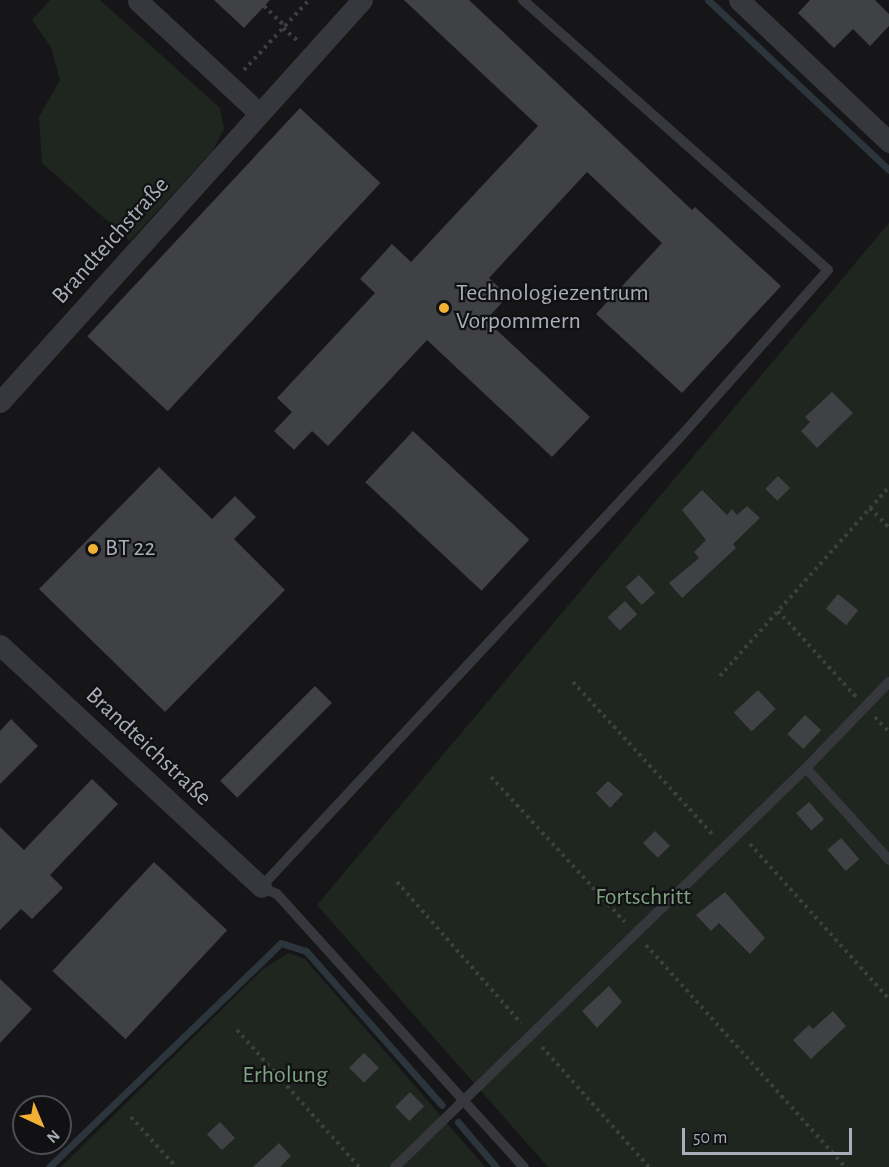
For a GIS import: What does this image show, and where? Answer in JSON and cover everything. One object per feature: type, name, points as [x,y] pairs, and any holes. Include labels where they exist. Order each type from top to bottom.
[{"type":"street","points":[[138,0],[259,113]]},
{"type":"street","name":"Brandteichstraße","points":[[0,402],[362,0]]},
{"type":"street","points":[[739,0],[889,142]]},
{"type":"street","name":"Brandteichstraße","points":[[0,645],[261,887]]},
{"type":"lane","points":[[523,0],[828,270],[681,436],[261,887],[277,894],[465,1098],[524,1167]]},
{"type":"lane","points":[[395,1167],[806,768],[889,682]]},
{"type":"lane","points":[[806,768],[889,860]]},
{"type":"path","points":[[229,86],[309,0]]},
{"type":"path","points":[[264,6],[285,26]]},
{"type":"path","points":[[720,676],[889,487]]},
{"type":"path","points":[[870,508],[889,528]]},
{"type":"path","points":[[778,611],[889,732]]},
{"type":"path","points":[[573,682],[725,847]]},
{"type":"path","points":[[491,777],[636,934],[845,1167]]},
{"type":"path","points":[[739,833],[889,999]]},
{"type":"path","points":[[237,1030],[359,1167]]},
{"type":"path","points":[[132,1117],[176,1167]]},
{"type":"green space","points":[[50,0],[100,0],[220,108],[224,129],[213,150],[130,241],[42,163],[39,117],[60,80],[51,47],[32,20]]},
{"type":"green space","name":"Fortschritt","points":[[889,223],[889,1167],[548,1167],[317,905]]},
{"type":"green space","name":"Erholung","points":[[289,953],[305,959],[485,1167],[61,1167],[263,969]]},
{"type":"building","points":[[214,0],[270,0],[244,28]]},
{"type":"building","points":[[404,0],[469,0],[692,210],[695,207],[781,286],[682,393],[596,314],[662,243],[587,172],[489,278],[508,296],[486,320],[590,417],[552,457],[427,340],[328,446],[312,431],[294,450],[274,431],[292,412],[277,398],[375,293],[360,279],[392,244],[411,262],[538,126]]},
{"type":"building","points":[[810,0],[875,0],[889,14],[889,26],[870,46],[853,29],[834,48],[798,13]]},
{"type":"building","points":[[300,108],[380,183],[168,411],[87,336]]},
{"type":"building","points":[[832,392],[853,413],[817,448],[801,431],[810,422],[805,417]]},
{"type":"building","points":[[413,431],[529,539],[482,591],[365,482]]},
{"type":"building","points":[[159,467],[212,519],[235,496],[256,517],[234,539],[285,590],[165,712],[39,589]]},
{"type":"building","points":[[778,476],[790,488],[777,501],[765,489]]},
{"type":"building","points":[[702,490],[727,515],[732,509],[737,515],[747,506],[760,518],[733,544],[736,548],[682,598],[669,583],[699,558],[694,552],[706,540],[682,510]]},
{"type":"building","points":[[639,575],[655,593],[642,605],[626,587]]},
{"type":"building","points":[[838,594],[858,610],[846,625],[826,609]]},
{"type":"building","points":[[625,601],[637,614],[620,631],[607,617]]},
{"type":"building","points":[[315,686],[332,703],[237,798],[220,781]]},
{"type":"building","points":[[758,690],[776,709],[752,732],[734,713]]},
{"type":"building","points":[[805,715],[821,730],[803,749],[787,734]]},
{"type":"building","points":[[11,719],[38,746],[0,784],[0,731]]},
{"type":"building","points":[[92,779],[118,804],[50,875],[63,888],[32,919],[21,909],[0,930],[0,827],[24,850]]},
{"type":"building","points":[[608,781],[623,794],[610,808],[596,793]]},
{"type":"building","points":[[809,802],[824,819],[811,831],[796,813]]},
{"type":"building","points":[[655,831],[670,846],[658,858],[643,843]]},
{"type":"building","points":[[841,838],[859,859],[846,871],[827,850]]},
{"type":"building","points":[[154,862],[227,930],[126,1039],[52,971]]},
{"type":"building","points":[[725,892],[765,938],[750,954],[719,923],[711,931],[696,915]]},
{"type":"building","points":[[0,979],[32,1009],[0,1043]]},
{"type":"building","points":[[609,986],[622,1002],[597,1028],[582,1011]]},
{"type":"building","points":[[833,1011],[846,1026],[811,1059],[793,1040],[809,1025],[813,1029]]},
{"type":"building","points":[[364,1053],[379,1068],[364,1083],[349,1068]]},
{"type":"building","points":[[410,1092],[424,1106],[409,1121],[395,1107]]},
{"type":"building","points":[[220,1122],[235,1138],[222,1150],[207,1134]]},
{"type":"building","points":[[279,1143],[291,1156],[280,1167],[253,1167]]},
{"type":"waterway","points":[[708,0],[889,170]]},
{"type":"waterway","points":[[49,1167],[281,943],[306,951],[442,1105]]},
{"type":"waterway","points":[[458,1122],[496,1167]]},
{"type":"place","name":"Technologiezentrum Vorpommern","points":[[444,308]]},
{"type":"place","name":"BT 22","points":[[93,549]]}]
